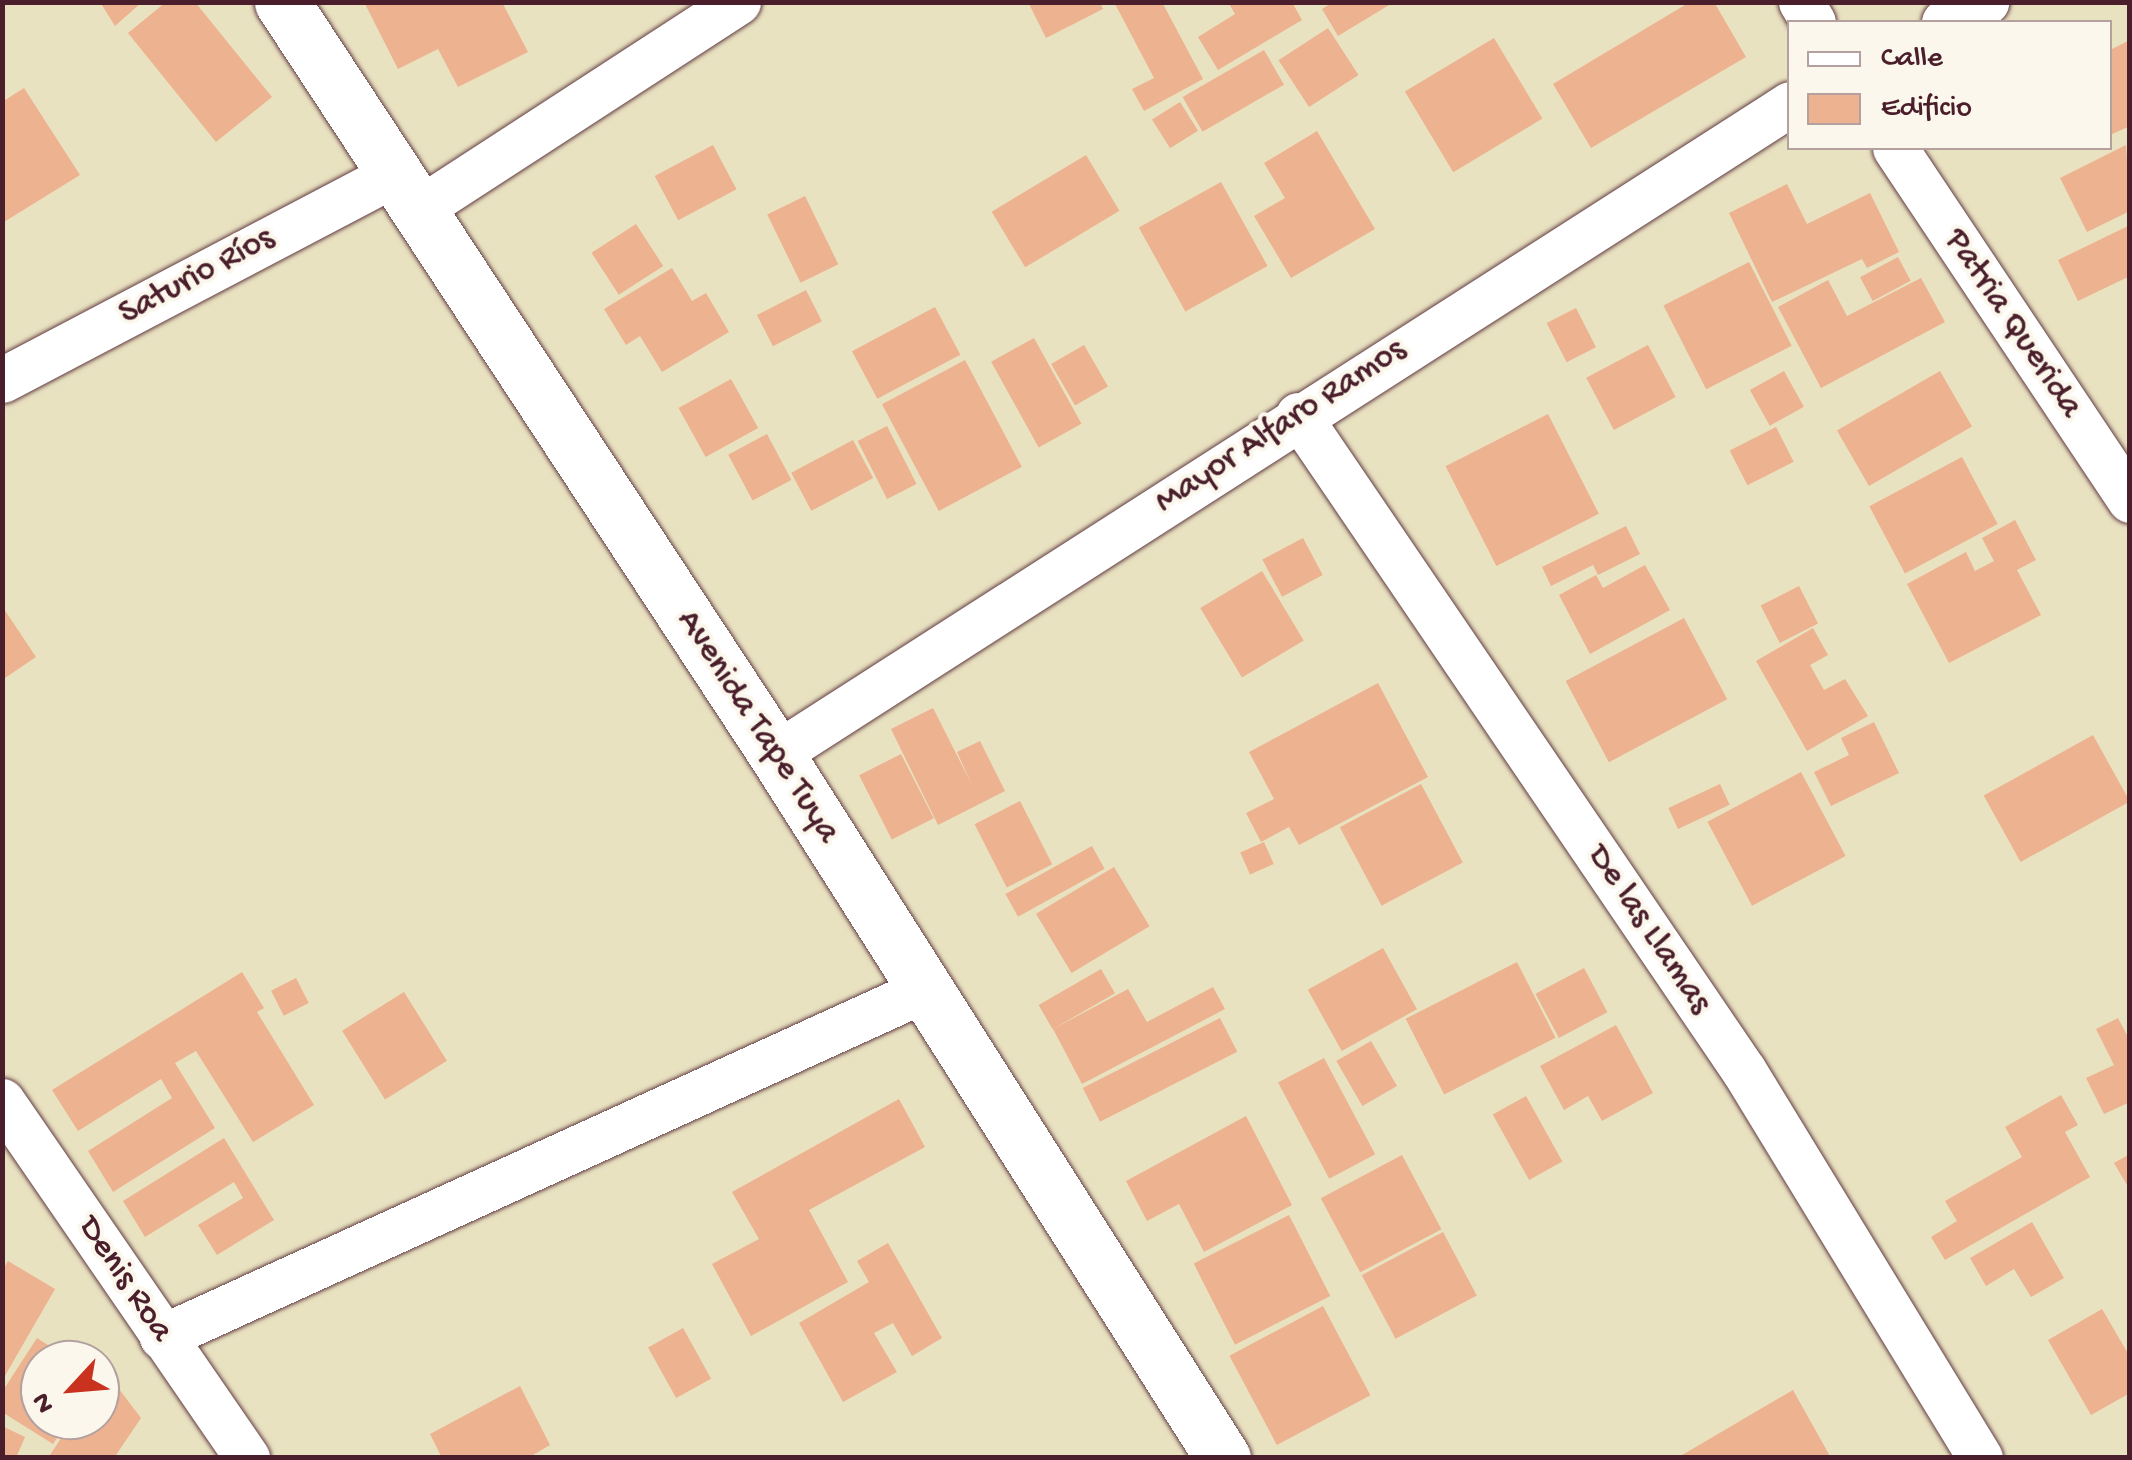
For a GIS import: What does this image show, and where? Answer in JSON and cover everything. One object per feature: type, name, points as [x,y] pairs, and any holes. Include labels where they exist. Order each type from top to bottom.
[{"type":"street","name":"Avenida Tape Tuya","points":[[282,2],[776,754],[1223,1458]]},
{"type":"street","name":"Saturio Ríos","points":[[2,380],[404,193],[738,2]]},
{"type":"street","points":[[1948,20],[1986,2]]},
{"type":"street","name":"Mayor Alfaro Ramos","points":[[776,754],[1298,415],[1787,106]]},
{"type":"street","name":"Patria Querida","points":[[1896,150],[2130,500]]},
{"type":"street","name":"De las Llamas","points":[[1298,415],[1744,1071],[1980,1458]]},
{"type":"street","points":[[162,1337],[926,989]]},
{"type":"street","name":"Denis Roa","points":[[2,1101],[247,1458]]},
{"type":"building","points":[[100,2],[142,2],[115,26]]},
{"type":"building","points":[[166,2],[195,2],[272,97],[216,142],[128,33]]},
{"type":"building","points":[[364,2],[502,2],[528,52],[458,87],[438,49],[398,69]]},
{"type":"building","points":[[1028,2],[1100,2],[1103,9],[1046,38]]},
{"type":"building","points":[[1114,2],[1162,2],[1203,79],[1144,111],[1132,89],[1154,78]]},
{"type":"building","points":[[1228,2],[1292,2],[1302,20],[1218,70],[1198,37],[1235,14]]},
{"type":"building","points":[[1333,2],[1394,2],[1338,36],[1322,9]]},
{"type":"building","points":[[1690,2],[1714,2],[1746,57],[1591,148],[1553,84]]},
{"type":"building","points":[[1328,28],[1358,75],[1309,107],[1279,60]]},
{"type":"building","points":[[1494,38],[1542,119],[1453,172],[1405,92]]},
{"type":"building","points":[[2130,40],[2130,126],[2112,134],[2112,49]]},
{"type":"building","points":[[1264,50],[1284,85],[1203,132],[1183,97]]},
{"type":"building","points":[[24,88],[80,175],[4,222],[2,102]]},
{"type":"building","points":[[1180,102],[1198,131],[1170,148],[1152,119]]},
{"type":"building","points":[[1317,131],[1375,229],[1291,278],[1254,216],[1285,198],[1264,163]]},
{"type":"building","points":[[713,145],[736,189],[678,220],[655,176]]},
{"type":"building","points":[[2126,145],[2130,211],[2087,232],[2060,178]]},
{"type":"building","points":[[1086,155],[1119,211],[1025,267],[992,212]]},
{"type":"building","points":[[1221,182],[1268,266],[1185,312],[1139,228]]},
{"type":"building","points":[[1787,184],[1807,224],[1870,193],[1899,252],[1867,268],[1862,259],[1772,302],[1729,213]]},
{"type":"building","points":[[805,196],[838,264],[801,283],[767,214]]},
{"type":"building","points":[[636,224],[663,266],[619,295],[592,253]]},
{"type":"building","points":[[2130,225],[2130,276],[2078,301],[2058,260]]},
{"type":"building","points":[[1898,257],[1911,281],[1873,301],[1860,277]]},
{"type":"building","points":[[1749,262],[1792,346],[1706,389],[1663,306]]},
{"type":"building","points":[[672,268],[692,301],[706,293],[729,332],[662,372],[640,336],[626,345],[604,309]]},
{"type":"building","points":[[1921,278],[1945,322],[1821,388],[1778,307],[1828,280],[1847,316]]},
{"type":"building","points":[[806,290],[822,321],[773,346],[757,315]]},
{"type":"building","points":[[935,307],[960,355],[877,399],[852,351]]},
{"type":"building","points":[[1576,308],[1596,347],[1567,362],[1547,323]]},
{"type":"building","points":[[1034,338],[1082,424],[1039,447],[991,362]]},
{"type":"building","points":[[1084,345],[1108,387],[1075,406],[1051,364]]},
{"type":"building","points":[[1648,345],[1676,397],[1614,430],[1586,378]]},
{"type":"building","points":[[965,360],[1022,467],[939,511],[882,404]]},
{"type":"building","points":[[1784,371],[1804,407],[1770,426],[1750,390]]},
{"type":"building","points":[[1940,371],[1972,426],[1869,486],[1837,430]]},
{"type":"building","points":[[731,379],[758,428],[706,457],[679,408]]},
{"type":"building","points":[[1548,414],[1599,514],[1496,566],[1446,466]]},
{"type":"building","points":[[887,426],[917,484],[887,499],[858,441]]},
{"type":"building","points":[[1776,427],[1794,462],[1747,485],[1730,451]]},
{"type":"building","points":[[767,434],[791,480],[753,501],[728,455]]},
{"type":"building","points":[[853,440],[873,478],[811,511],[791,473]]},
{"type":"building","points":[[1962,457],[1998,524],[1905,573],[1869,506]]},
{"type":"building","points":[[2015,520],[2036,560],[2017,570],[2041,615],[1949,663],[1907,584],[1966,552],[1975,571],[1994,561],[1982,538]]},
{"type":"building","points":[[1626,526],[1640,554],[1598,575],[1593,565],[1551,586],[1542,567]]},
{"type":"building","points":[[1303,538],[1323,575],[1282,597],[1262,560]]},
{"type":"building","points":[[1645,565],[1670,610],[1590,654],[1559,595],[1596,575],[1603,588]]},
{"type":"building","points":[[1262,571],[1304,640],[1242,678],[1200,608]]},
{"type":"building","points":[[1799,586],[1818,623],[1780,643],[1761,606]]},
{"type":"building","points":[[2,606],[36,657],[2,680]]},
{"type":"building","points":[[1684,618],[1727,699],[1609,762],[1566,681]]},
{"type":"building","points":[[1813,628],[1828,655],[1810,665],[1824,690],[1845,679],[1868,716],[1807,751],[1756,661]]},
{"type":"building","points":[[1378,683],[1428,777],[1299,845],[1289,827],[1261,842],[1246,813],[1274,799],[1249,752]]},
{"type":"building","points":[[933,708],[972,785],[957,752],[980,741],[1005,791],[938,825],[891,729]]},
{"type":"building","points":[[1874,722],[1899,773],[1831,806],[1814,772],[1849,755],[1841,738]]},
{"type":"building","points":[[2093,735],[2130,801],[2021,862],[1984,796]]},
{"type":"building","points":[[901,754],[934,818],[892,839],[859,775]]},
{"type":"building","points":[[1801,772],[1846,856],[1752,906],[1707,822]]},
{"type":"building","points":[[1421,784],[1463,863],[1382,906],[1340,827]]},
{"type":"building","points":[[1720,784],[1730,805],[1678,829],[1668,808]]},
{"type":"building","points":[[1020,801],[1052,864],[1007,887],[975,824]]},
{"type":"building","points":[[1264,842],[1274,864],[1250,875],[1240,853]]},
{"type":"building","points":[[1092,846],[1105,869],[1018,917],[1005,894]]},
{"type":"building","points":[[1114,867],[1150,926],[1072,973],[1036,914]]},
{"type":"building","points":[[1383,948],[1417,1009],[1342,1051],[1308,990]]},
{"type":"building","points":[[1517,962],[1556,1038],[1444,1094],[1406,1019]]},
{"type":"building","points":[[1584,968],[1607,1012],[1559,1038],[1535,994]]},
{"type":"building","points":[[1101,969],[1115,993],[1053,1029],[1039,1005]]},
{"type":"building","points":[[242,972],[264,1008],[257,1012],[314,1105],[253,1142],[196,1051],[175,1063],[215,1128],[113,1192],[88,1151],[172,1098],[161,1079],[78,1131],[52,1090]]},
{"type":"building","points":[[296,978],[309,1003],[284,1016],[271,991]]},
{"type":"building","points":[[1213,987],[1225,1009],[1082,1084],[1053,1029],[1128,989],[1147,1022]]},
{"type":"building","points":[[404,992],[447,1061],[385,1099],[342,1031]]},
{"type":"building","points":[[1220,1018],[1237,1052],[1100,1122],[1083,1088]]},
{"type":"building","points":[[2118,1018],[2130,1041],[2130,1102],[2104,1114],[2086,1078],[2114,1065],[2096,1029]]},
{"type":"building","points":[[1616,1025],[1653,1093],[1602,1121],[1588,1096],[1564,1110],[1540,1066]]},
{"type":"building","points":[[1371,1041],[1397,1086],[1362,1106],[1336,1061]]},
{"type":"building","points":[[1324,1058],[1375,1154],[1329,1179],[1278,1082]]},
{"type":"building","points":[[2061,1095],[2078,1125],[2065,1132],[2090,1177],[1945,1260],[1931,1237],[1957,1221],[1945,1201],[2022,1157],[2005,1127]]},
{"type":"building","points":[[1526,1096],[1562,1162],[1529,1180],[1493,1114]]},
{"type":"building","points":[[899,1099],[925,1147],[809,1210],[848,1282],[751,1336],[712,1264],[759,1239],[732,1192]]},
{"type":"building","points":[[1246,1116],[1292,1205],[1204,1252],[1179,1204],[1147,1221],[1126,1181]]},
{"type":"building","points":[[224,1138],[274,1220],[217,1255],[198,1225],[243,1198],[234,1182],[145,1237],[123,1201]]},
{"type":"building","points":[[2130,1154],[2130,1190],[2114,1163]]},
{"type":"building","points":[[1402,1155],[1441,1229],[1360,1272],[1321,1198]]},
{"type":"building","points":[[1289,1215],[1330,1296],[1235,1345],[1194,1264]]},
{"type":"building","points":[[2032,1222],[2064,1278],[2031,1297],[2014,1269],[1986,1286],[1970,1258]]},
{"type":"building","points":[[1443,1232],[1477,1296],[1396,1339],[1362,1275]]},
{"type":"building","points":[[888,1243],[942,1338],[912,1356],[893,1323],[874,1333],[897,1372],[843,1402],[799,1323],[869,1282],[857,1261]]},
{"type":"building","points":[[8,1261],[55,1289],[26,1340],[20,1340],[20,1350],[2,1381],[2,1271]]},
{"type":"building","points":[[1323,1306],[1370,1395],[1277,1445],[1229,1356]]},
{"type":"building","points":[[2102,1309],[2130,1357],[2130,1393],[2091,1415],[2048,1340]]},
{"type":"building","points":[[683,1328],[711,1379],[676,1398],[648,1347]]},
{"type":"building","points":[[20,1364],[20,1423],[2,1412],[2,1392]]},
{"type":"building","points":[[520,1386],[550,1445],[528,1458],[442,1458],[430,1434]]},
{"type":"building","points":[[120,1390],[141,1418],[114,1458],[48,1458],[60,1440],[120,1440]]},
{"type":"building","points":[[1793,1390],[1831,1458],[1677,1458]]},
{"type":"building","points":[[2,1426],[24,1440],[16,1458],[2,1458]]}]
